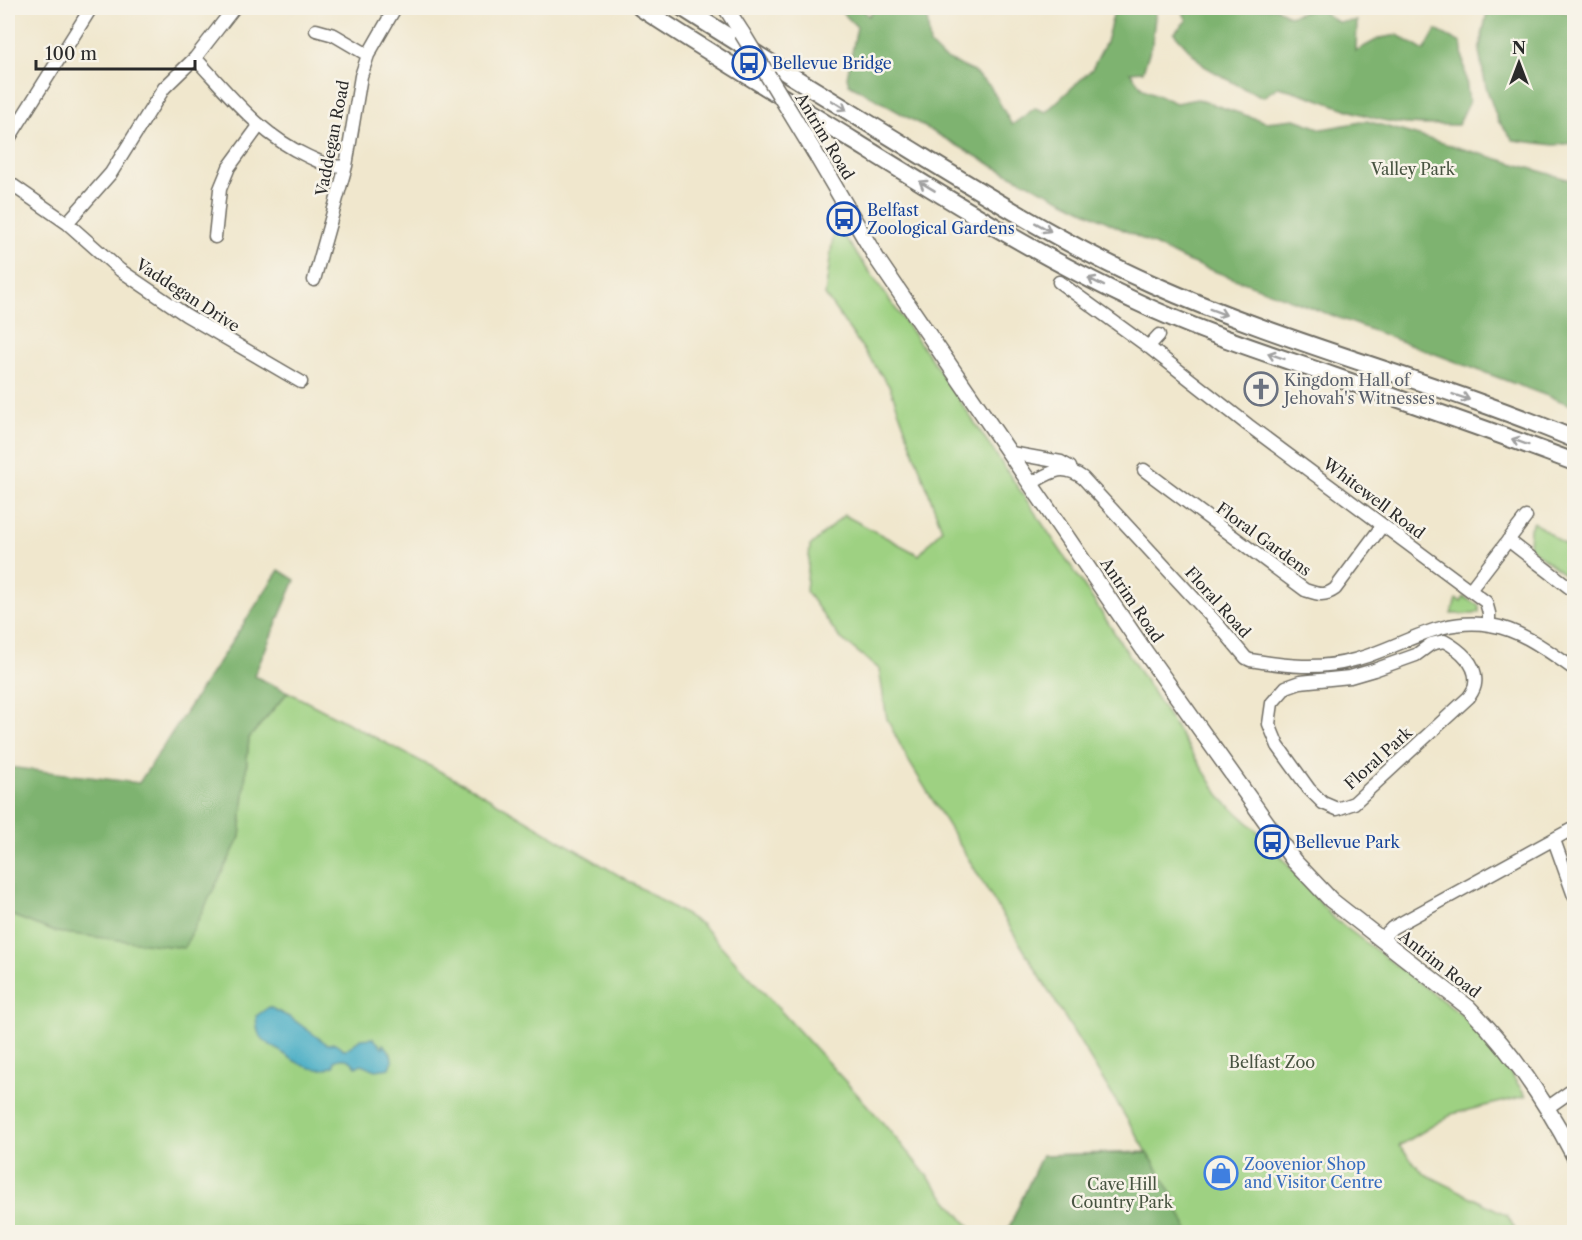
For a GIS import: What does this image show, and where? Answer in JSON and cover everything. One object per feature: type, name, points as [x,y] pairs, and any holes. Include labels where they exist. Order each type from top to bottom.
[{"type":"highway","points":[[641,8],[1000,230],[1137,302],[1248,347],[1575,462]]},
{"type":"highway","points":[[683,8],[997,202],[1150,283],[1258,327],[1575,439]]},
{"type":"main road","name":"Antrim Road","points":[[726,8],[877,259],[1146,653],[1294,861],[1331,900],[1469,1008],[1507,1050],[1547,1108],[1575,1156]]},
{"type":"street","points":[[8,140],[92,8]]},
{"type":"street","points":[[67,223],[111,173],[164,88],[195,58],[234,8]]},
{"type":"street","name":"Vaddegan Road","points":[[314,280],[346,166],[360,76],[368,56],[395,8]]},
{"type":"street","points":[[316,30],[334,35],[368,56]]},
{"type":"street","points":[[195,58],[259,126],[287,147],[332,167],[346,166]]},
{"type":"street","points":[[215,237],[220,189],[224,178],[229,167],[259,126]]},
{"type":"street","name":"Vaddegan Drive","points":[[8,182],[67,223],[120,270],[186,315],[301,382]]},
{"type":"street","name":"Whitewell Road","points":[[1059,282],[1486,602],[1489,624]]},
{"type":"street","points":[[1148,347],[1160,335]]},
{"type":"street","name":"Floral Road","points":[[1011,453],[1061,462],[1070,466],[1215,621],[1246,658],[1282,666],[1327,666],[1357,660],[1428,631],[1449,625],[1489,624]]},
{"type":"street","name":"Floral Gardens","points":[[1144,470],[1305,590],[1317,594],[1326,595],[1335,589],[1382,526]]},
{"type":"street","points":[[1032,483],[1054,471],[1073,471]]},
{"type":"street","points":[[1470,590],[1526,517]]},
{"type":"street","points":[[1508,540],[1575,591]]},
{"type":"street","points":[[1489,624],[1524,636],[1575,669]]},
{"type":"street","name":"Floral Park","points":[[1444,640],[1461,650],[1473,670],[1475,684],[1468,697],[1354,803],[1337,809],[1323,803],[1309,789],[1278,746],[1269,724],[1272,703],[1286,687],[1300,682],[1350,677],[1399,661],[1416,655],[1431,644],[1444,640]]},
{"type":"street","points":[[1393,645],[1399,661]]},
{"type":"street","points":[[1380,940],[1392,928],[1575,828]]},
{"type":"street","points":[[1554,840],[1575,896]]},
{"type":"street","points":[[1547,1108],[1575,1089]]},
{"type":"green space","name":"Valley Park","points":[[838,8],[861,8],[869,16],[874,8],[926,8],[930,45],[942,57],[972,71],[990,86],[1012,125],[1035,108],[1046,112],[1092,69],[1106,42],[1115,8],[1156,8],[1152,44],[1143,71],[1130,72],[1143,89],[1176,103],[1197,99],[1266,122],[1295,119],[1322,129],[1367,121],[1574,181],[1574,406],[1187,261],[997,168],[849,84],[847,77],[857,27]]},
{"type":"green space","points":[[1180,8],[1277,8],[1289,16],[1317,8],[1338,22],[1357,21],[1356,51],[1380,38],[1398,35],[1424,51],[1436,30],[1461,43],[1469,102],[1458,125],[1420,125],[1367,116],[1278,87],[1263,97],[1204,66],[1174,33],[1187,20]]},
{"type":"green space","points":[[1488,8],[1544,8],[1574,14],[1574,143],[1554,145],[1513,140],[1498,121],[1486,87],[1479,51]]},
{"type":"green space","name":"Belfast Zoo","points":[[835,223],[939,370],[1081,581],[1222,799],[1267,840],[1332,917],[1463,1016],[1496,1052],[1526,1096],[1452,1114],[1399,1146],[1423,1173],[1507,1215],[1517,1232],[1007,1232],[1042,1155],[1147,1152],[908,760],[887,719],[879,669],[839,637],[806,591],[810,546],[844,515],[919,555],[942,529],[890,387],[825,295]]},
{"type":"green space","points":[[1534,522],[1574,552],[1574,582],[1529,547],[1530,528]]},
{"type":"green space","points":[[279,570],[295,580],[254,676],[288,692],[249,738],[240,837],[184,948],[55,932],[8,914],[8,767],[139,783]]},
{"type":"green space","points":[[1464,597],[1479,606],[1479,612],[1451,614],[1456,599],[1461,602]]},
{"type":"green space","points":[[288,692],[472,788],[701,924],[878,1117],[974,1232],[8,1232],[8,914],[33,923],[240,837],[249,738]]},
{"type":"green space","name":"Cave Hill Country Park","points":[[1148,1153],[1170,1190],[1188,1232],[1007,1232],[1042,1155]]},
{"type":"water","points":[[269,1007],[291,1018],[327,1044],[335,1043],[345,1050],[361,1039],[373,1038],[390,1052],[392,1061],[390,1068],[376,1070],[361,1064],[356,1067],[352,1062],[344,1059],[334,1061],[334,1066],[326,1069],[304,1066],[267,1043],[260,1036],[256,1016]]},
{"type":"waterway","points":[[1569,1128],[1574,1130]]},
{"type":"place","name":"Bellevue Bridge","points":[[749,63]]},
{"type":"place","name":"Belfast Zoological Gardens","points":[[844,219]]},
{"type":"place","name":"Kingdom Hall of Jehovah's Witnesses","points":[[1261,389]]},
{"type":"place","name":"Bellevue Park","points":[[1272,842]]},
{"type":"place","name":"Zoovenior Shop and Visitor Centre","points":[[1221,1173]]}]
